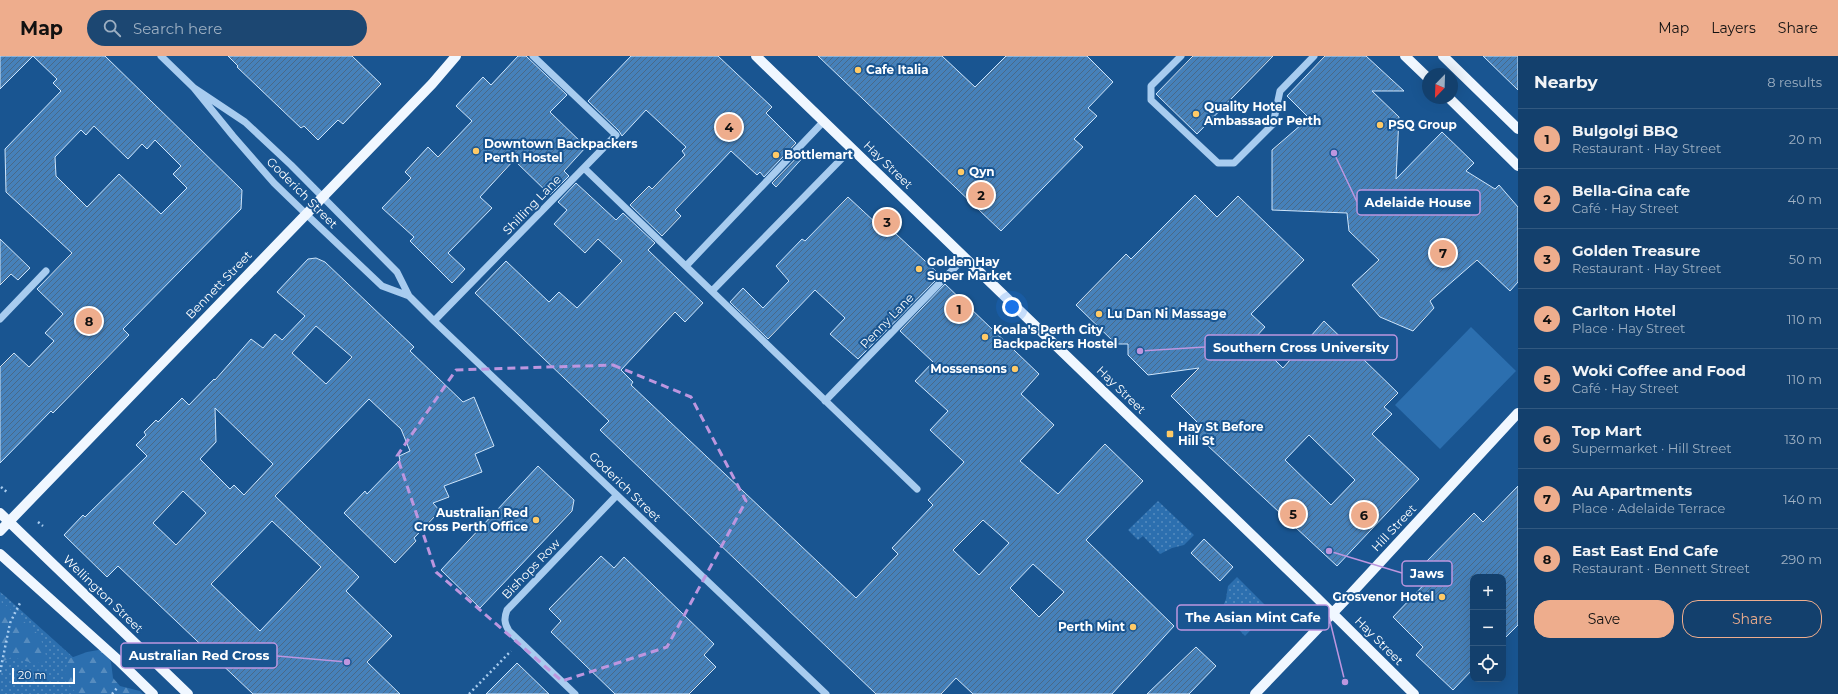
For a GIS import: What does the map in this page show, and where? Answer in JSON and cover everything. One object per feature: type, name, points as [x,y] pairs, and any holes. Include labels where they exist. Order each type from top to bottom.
[{"type":"main road","name":"Bennett Street","points":[[0,530],[306,214],[456,56]]},
{"type":"main road","name":"Hay Street","points":[[756,56],[1414,694]]},
{"type":"main road","points":[[1405,56],[1422,72]]},
{"type":"main road","points":[[1443,56],[1518,129]]},
{"type":"main road","points":[[1455,104],[1518,166]]},
{"type":"main road","name":"Hill Street","points":[[1255,694],[1332,614],[1518,413]]},
{"type":"main road","name":"Wellington Street","points":[[0,513],[188,694]]},
{"type":"main road","points":[[0,554],[153,694]]},
{"type":"street","name":"Goderich Street","points":[[161,56],[194,88],[274,183],[306,214],[382,286],[409,296]]},
{"type":"street","name":"Shilling Lane","points":[[434,321],[616,135],[533,56]]},
{"type":"street","points":[[1181,56],[1151,86],[1152,100],[1218,163],[1234,163],[1273,124],[1280,91],[1314,56]]},
{"type":"street","name":"Goderich Street","points":[[194,88],[245,122],[322,196],[397,272],[409,296],[434,321],[826,694]]},
{"type":"street","points":[[686,266],[824,121]]},
{"type":"street","points":[[712,292],[852,148]]},
{"type":"street","points":[[584,168],[917,489]]},
{"type":"street","name":"Penny Lane","points":[[825,401],[964,257]]},
{"type":"street","points":[[0,319],[46,271]]},
{"type":"street","name":"Bishops Row","points":[[575,694],[520,642],[506,626],[504,621],[507,610],[616,495]]},
{"type":"path","points":[[1,487],[8,493]]},
{"type":"path","points":[[38,522],[43,526]]},
{"type":"path","points":[[0,672],[10,623],[20,601]]},
{"type":"path","points":[[469,694],[520,642]]},
{"type":"path","points":[[112,694],[117,688]]},
{"type":"highlighted area","points":[[613,365],[691,397],[746,501],[667,647],[562,681],[436,572],[397,456],[456,370]]},
{"type":"green space","points":[[1471,327],[1516,371],[1440,449],[1395,405]]},
{"type":"green space","points":[[1158,501],[1194,535],[1184,545],[1172,548],[1160,554],[1143,536],[1138,540],[1128,530]]},
{"type":"green space","points":[[1237,577],[1270,610],[1245,636],[1221,611],[1226,599],[1228,586]]},
{"type":"green space","points":[[0,592],[5,596],[114,694],[0,694]]},
{"type":"green space","points":[[0,600],[40,636],[47,659],[36,664],[12,657],[0,663]]},
{"type":"green space","points":[[104,649],[111,662],[113,678],[120,686],[140,691],[143,694],[77,694],[64,679],[68,659],[87,652]]},
{"type":"building","points":[[0,56],[33,56],[0,89]]},
{"type":"building","points":[[33,56],[105,56],[242,190],[241,209],[123,329],[129,335],[53,413],[51,411],[0,463],[0,367],[14,353],[29,367],[54,341],[45,333],[63,314],[37,289],[72,253],[6,192],[5,149],[61,91],[53,83],[57,79]],"holes":[[[94,126],[128,159],[142,144],[147,149],[155,140],[181,166],[173,174],[187,188],[161,214],[119,174],[87,207],[56,176],[55,157],[81,130],[86,135]]]},
{"type":"building","points":[[228,56],[352,56],[381,84],[343,124],[338,120],[318,140],[304,126],[301,128],[237,67],[238,66]]},
{"type":"building","points":[[518,56],[526,56],[567,95],[550,112],[586,147],[564,171],[569,176],[550,195],[514,160],[480,197],[492,208],[448,253],[465,269],[452,283],[410,241],[414,237],[382,208],[411,178],[405,172],[428,147],[438,157],[472,121],[456,106],[483,77],[491,85]]},
{"type":"building","points":[[631,56],[718,56],[772,107],[766,113],[796,143],[764,177],[760,172],[757,175],[731,151],[675,210],[681,216],[662,236],[630,205],[649,186],[652,189],[685,155],[682,151],[686,147],[646,110],[622,136],[619,131],[588,101]]},
{"type":"building","points":[[818,56],[942,56],[975,87],[1006,56],[1087,56],[1113,82],[1088,108],[1097,116],[1074,139],[1083,147],[1001,231]]},
{"type":"building","name":"Quality Hotel Ambassador Perth","points":[[1193,56],[1273,56],[1197,134],[1156,94]]},
{"type":"building","points":[[1325,56],[1366,56],[1404,91],[1372,91],[1399,117],[1396,179],[1442,132],[1474,163],[1466,171],[1495,189],[1499,185],[1518,207],[1518,282],[1510,291],[1477,260],[1430,301],[1434,308],[1413,331],[1380,317],[1352,285],[1379,260],[1349,231],[1347,213],[1272,210],[1272,150],[1309,118],[1287,96]]},
{"type":"building","points":[[1483,56],[1518,56],[1518,90]]},
{"type":"building","points":[[804,150],[807,153],[776,187],[772,183]]},
{"type":"building","points":[[576,183],[616,220],[623,213],[655,243],[648,250],[703,303],[685,322],[675,312],[621,370],[633,382],[631,385],[856,598],[898,554],[892,548],[933,505],[928,500],[964,462],[930,430],[948,411],[915,381],[933,362],[900,331],[945,284],[1039,374],[1021,394],[1054,425],[1020,461],[1058,494],[1105,444],[1143,481],[1086,540],[1174,626],[1112,694],[973,694],[956,678],[941,694],[876,694],[600,430],[609,421],[475,293],[506,261],[549,302],[559,292],[577,308],[622,261],[598,239],[585,253],[554,224],[567,210],[558,202]],"holes":[[[983,520],[1009,543],[979,575],[953,550]],[[1033,564],[1064,592],[1039,617],[1010,588]]]},
{"type":"building","points":[[1195,195],[1217,217],[1238,196],[1304,260],[1251,314],[1265,327],[1254,339],[1283,368],[1324,321],[1398,393],[1384,407],[1392,414],[1372,434],[1419,479],[1337,566],[1193,432],[1200,425],[1171,396],[1199,368],[1148,375],[1128,355],[1128,344],[1116,344],[1076,305],[1126,254],[1131,259]],"holes":[[[1309,435],[1355,480],[1331,505],[1285,460]]]},
{"type":"building","points":[[848,197],[877,224],[881,220],[939,274],[937,276],[938,278],[858,359],[830,334],[845,318],[815,290],[768,339],[730,302],[743,288],[763,308],[789,281],[776,266],[802,239],[805,241]]},
{"type":"building","points":[[0,239],[30,268],[18,280],[11,274],[0,285]]},
{"type":"building","points":[[316,258],[325,262],[414,347],[410,351],[463,402],[474,397],[494,446],[475,454],[482,472],[444,486],[449,497],[433,503],[440,511],[414,538],[416,541],[395,563],[344,513],[365,491],[367,494],[400,460],[399,456],[410,451],[401,429],[369,399],[275,496],[359,577],[346,591],[392,636],[367,662],[400,694],[253,694],[118,566],[107,577],[64,535],[83,515],[85,517],[147,456],[136,445],[146,435],[144,432],[156,420],[158,422],[182,398],[189,405],[214,379],[215,380],[251,339],[263,348],[275,334],[282,340],[305,316],[277,292],[308,259]],"holes":[[[316,326],[352,357],[326,384],[292,353]],[[215,408],[273,464],[244,495],[234,485],[230,489],[200,459],[216,442]],[[183,491],[206,513],[176,545],[153,523]],[[272,521],[321,567],[260,631],[211,584]]]},
{"type":"building","points":[[538,466],[574,500],[572,511],[480,608],[441,570]]},
{"type":"building","name":"Grosvenor Hotel","points":[[1518,486],[1518,625],[1506,637],[1506,574],[1470,574],[1470,672],[1453,690],[1416,655],[1423,647],[1393,617],[1435,573],[1425,563],[1474,513],[1483,522]]},
{"type":"building","points":[[1204,539],[1233,567],[1220,581],[1191,553]]},
{"type":"building","points":[[601,556],[614,568],[624,557],[714,644],[704,655],[716,667],[689,694],[615,694],[551,632],[561,621],[549,609]]},
{"type":"building","points":[[1196,647],[1216,666],[1189,694],[1147,694]]},
{"type":"building","points":[[517,663],[549,694],[486,694]]},
{"type":"place","name":"Cafe Italia","points":[[858,70]]},
{"type":"place","name":"Quality Hotel Ambassador Perth","points":[[1196,114]]},
{"type":"place","name":"PSQ Group","points":[[1380,125]]},
{"type":"place","name":"Carlton Hotel","points":[[729,127]]},
{"type":"place","name":"Downtown Backpackers Perth Hostel","points":[[476,151]]},
{"type":"place","name":"Adelaide House","points":[[1334,153]]},
{"type":"place","name":"Bottlemart","points":[[776,155]]},
{"type":"place","name":"Qyn","points":[[961,172]]},
{"type":"place","name":"Bella-Gina cafe","points":[[981,195]]},
{"type":"place","name":"Golden Treasure","points":[[887,222]]},
{"type":"place","name":"Au Apartments","points":[[1443,253]]},
{"type":"place","name":"Golden Hay Super Market","points":[[919,269]]},
{"type":"place","name":"Bulgolgi BBQ","points":[[959,309]]},
{"type":"place","name":"Lu Dan Ni Massage","points":[[1099,314]]},
{"type":"place","name":"East East End Cafe","points":[[89,321]]},
{"type":"place","name":"Koala's Perth City Backpackers Hostel","points":[[985,337]]},
{"type":"place","name":"Southern Cross University","points":[[1140,351]]},
{"type":"place","name":"Mossensons","points":[[1015,369]]},
{"type":"place","name":"Hay St Before Hill St","points":[[1170,434]]},
{"type":"place","name":"Woki Coffee and Food","points":[[1293,514]]},
{"type":"place","name":"Top Mart","points":[[1364,515]]},
{"type":"place","name":"Australian Red Cross Perth Office","points":[[536,520]]},
{"type":"place","name":"Jaws","points":[[1329,551]]},
{"type":"place","name":"Grosvenor Hotel","points":[[1442,597]]},
{"type":"place","name":"Perth Mint","points":[[1133,627]]},
{"type":"place","name":"Australian Red Cross","points":[[347,662]]},
{"type":"place","name":"The Asian Mint Cafe","points":[[1345,682]]}]
